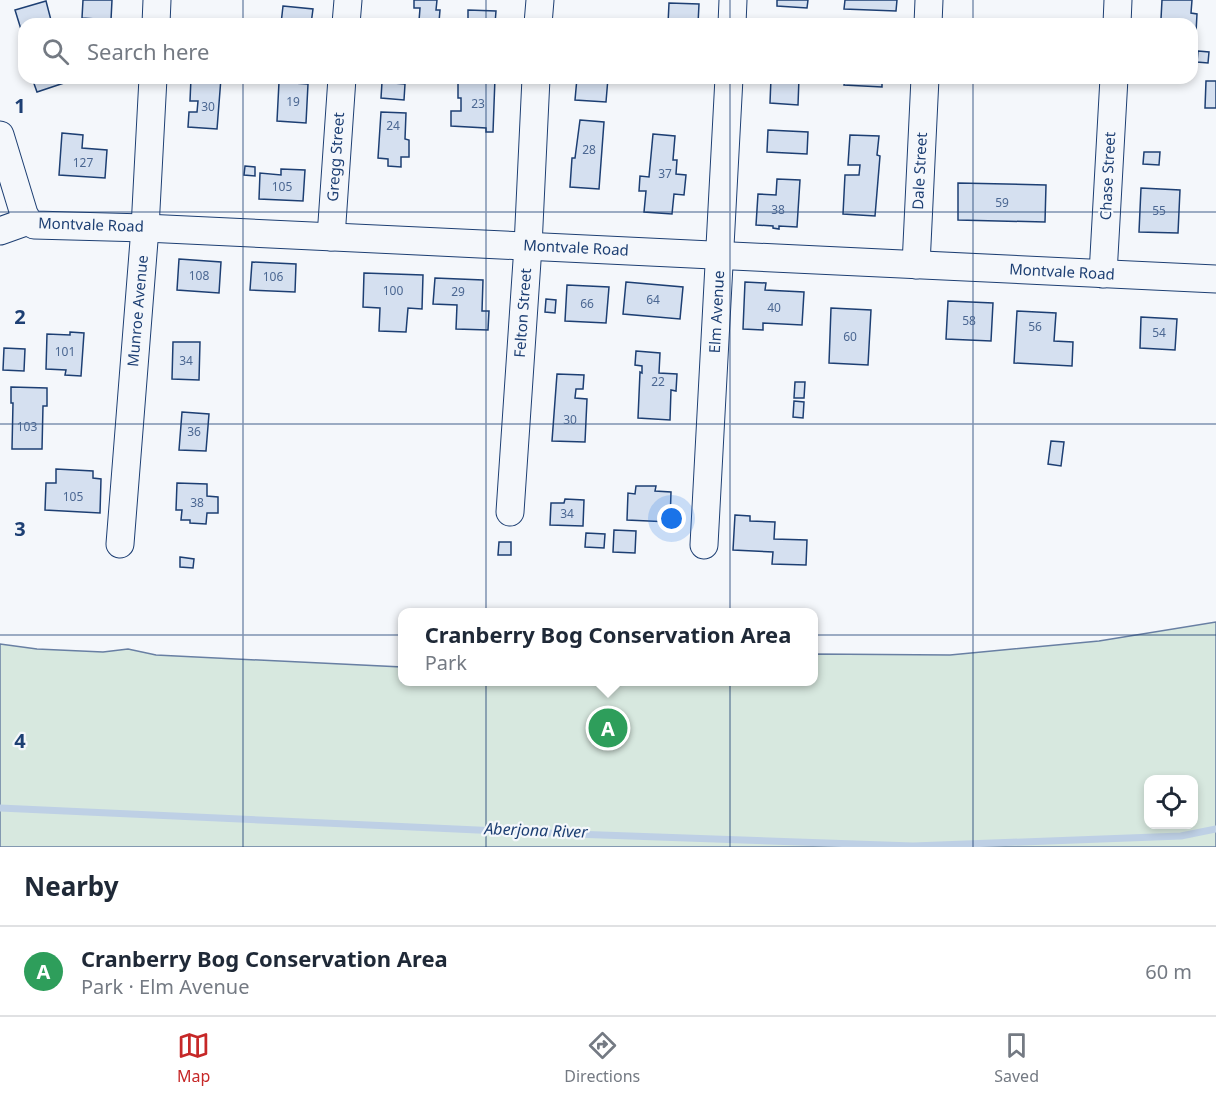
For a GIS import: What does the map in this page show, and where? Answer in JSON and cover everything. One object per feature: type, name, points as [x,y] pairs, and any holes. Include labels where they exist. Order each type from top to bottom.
[{"type":"street","points":[[156,18],[157,0]]},
{"type":"street","points":[[346,18],[348,0]]},
{"type":"street","points":[[538,18],[540,0]]},
{"type":"street","points":[[732,18],[733,0]]},
{"type":"street","points":[[928,18],[929,0]]},
{"type":"street","points":[[1117,18],[1118,0]]},
{"type":"street","name":"Munroe Avenue","points":[[120,544],[145,228],[153,84]]},
{"type":"street","name":"Gregg Street","points":[[331,237],[342,84]]},
{"type":"street","name":"Felton Street","points":[[510,512],[528,246],[536,84]]},
{"type":"street","name":"Elm Avenue","points":[[704,545],[729,84]]},
{"type":"street","name":"Dale Street","points":[[916,265],[925,84]]},
{"type":"street","name":"Chase Street","points":[[1103,274],[1114,84]]},
{"type":"street","name":"Montvale Road","points":[[0,135],[24,214],[28,221],[38,225],[145,228],[1216,279]]},
{"type":"street","points":[[0,231],[28,221]]},
{"type":"shaded area","points":[[1216,622],[1216,847],[0,847],[0,644],[37,649],[103,652],[128,649],[156,655],[398,667],[398,686],[818,686],[818,654],[950,655],[1099,641]]},
{"type":"building","points":[[83,0],[112,0],[111,18],[82,18]]},
{"type":"building","points":[[414,0],[437,0],[436,10],[440,10],[439,18],[419,18],[420,8],[414,8]]},
{"type":"building","points":[[777,0],[808,0],[807,8],[777,6]]},
{"type":"building","points":[[845,0],[897,0],[896,11],[844,9]]},
{"type":"building","points":[[1162,0],[1192,0],[1191,13],[1197,14],[1197,18],[1161,18]]},
{"type":"building","points":[[46,1],[50,18],[18,20],[15,10]]},
{"type":"building","points":[[669,3],[699,4],[698,18],[668,18]]},
{"type":"building","points":[[283,6],[313,9],[312,18],[282,18]]},
{"type":"building","points":[[468,10],[496,11],[495,18],[468,18]]},
{"type":"building","points":[[1198,51],[1209,52],[1208,63],[1198,62]]},
{"type":"building","points":[[1206,81],[1216,81],[1216,108],[1205,108]]},
{"type":"building","points":[[34,84],[61,84],[37,92]]},
{"type":"building","points":[[191,84],[221,84],[217,129],[188,127],[189,112],[197,112],[198,101],[190,101]]},
{"type":"building","points":[[279,84],[308,84],[306,123],[277,121]]},
{"type":"building","points":[[382,84],[405,84],[404,100],[381,98]]},
{"type":"building","points":[[458,84],[495,84],[493,132],[486,132],[486,128],[451,126],[451,111],[461,111],[461,98],[458,98]]},
{"type":"building","points":[[576,84],[608,84],[606,102],[575,100]]},
{"type":"building","points":[[771,84],[799,84],[798,105],[770,103]]},
{"type":"building","points":[[882,84],[882,87],[844,85]]},
{"type":"building","points":[[381,112],[406,113],[405,139],[409,140],[409,157],[401,157],[401,167],[388,166],[388,159],[378,158]]},
{"type":"building","points":[[580,120],[604,122],[599,189],[570,187],[572,158],[575,158]]},
{"type":"building","points":[[768,130],[808,132],[807,154],[767,152]]},
{"type":"building","points":[[62,133],[83,135],[82,148],[107,150],[105,178],[59,175]]},
{"type":"building","points":[[653,134],[675,136],[673,160],[677,160],[676,174],[686,175],[684,195],[674,194],[672,214],[644,212],[646,191],[639,191],[640,176],[649,177]]},
{"type":"building","points":[[850,135],[879,136],[877,155],[880,156],[875,216],[843,214],[845,175],[859,175],[860,165],[848,165]]},
{"type":"building","points":[[1144,152],[1160,152],[1159,165],[1143,164]]},
{"type":"building","points":[[245,166],[255,167],[255,176],[244,175]]},
{"type":"building","points":[[281,169],[305,170],[303,201],[259,199],[260,173],[281,175]]},
{"type":"building","points":[[777,179],[800,180],[797,227],[779,226],[779,229],[773,226],[756,225],[758,194],[776,195]]},
{"type":"building","points":[[958,183],[1046,185],[1045,222],[958,220]]},
{"type":"building","points":[[1141,188],[1180,190],[1178,233],[1139,232]]},
{"type":"building","points":[[179,259],[221,262],[219,293],[177,290]]},
{"type":"building","points":[[252,262],[296,264],[295,292],[250,290]]},
{"type":"building","points":[[364,273],[423,275],[422,309],[408,308],[406,332],[379,331],[380,308],[363,307]]},
{"type":"building","points":[[435,278],[483,280],[482,311],[489,311],[488,330],[456,329],[457,305],[433,304]]},
{"type":"building","points":[[626,282],[683,287],[680,319],[623,314]]},
{"type":"building","points":[[745,282],[766,283],[765,290],[804,292],[802,325],[763,323],[763,330],[743,329]]},
{"type":"building","points":[[567,285],[609,287],[606,323],[565,321]]},
{"type":"building","points":[[546,299],[556,300],[555,313],[545,312]]},
{"type":"building","points":[[948,301],[993,303],[991,341],[946,339]]},
{"type":"building","points":[[831,308],[871,310],[868,365],[829,363]]},
{"type":"building","points":[[1017,311],[1056,313],[1054,341],[1073,342],[1072,366],[1014,363]]},
{"type":"building","points":[[1141,317],[1177,319],[1175,350],[1140,348]]},
{"type":"building","points":[[70,332],[84,333],[81,376],[65,375],[66,370],[46,369],[47,334],[70,335]]},
{"type":"building","points":[[173,342],[200,342],[199,380],[172,379]]},
{"type":"building","points":[[4,348],[25,349],[24,371],[3,370]]},
{"type":"building","points":[[636,351],[660,353],[659,373],[677,374],[676,391],[671,390],[670,420],[638,418],[642,366],[635,365]]},
{"type":"building","points":[[557,374],[584,375],[583,389],[576,389],[575,398],[587,399],[585,442],[552,441]]},
{"type":"building","points":[[795,382],[805,382],[804,398],[794,398]]},
{"type":"building","points":[[11,387],[47,388],[47,406],[43,406],[42,449],[12,449]]},
{"type":"building","points":[[794,401],[804,402],[803,418],[793,417]]},
{"type":"building","points":[[182,412],[209,414],[206,451],[179,450]]},
{"type":"building","points":[[1051,441],[1064,442],[1061,466],[1048,464]]},
{"type":"building","points":[[56,469],[93,471],[93,478],[101,479],[100,513],[45,510],[46,483],[56,483]]},
{"type":"building","points":[[177,483],[207,484],[207,496],[218,497],[218,513],[207,513],[206,524],[181,520],[182,510],[176,510]]},
{"type":"building","points":[[636,486],[656,486],[655,491],[671,492],[670,522],[627,520],[628,493],[635,494]]},
{"type":"building","points":[[565,499],[584,500],[583,526],[550,525],[551,503],[564,503]]},
{"type":"building","points":[[735,515],[750,516],[750,521],[775,522],[774,539],[807,540],[806,565],[772,564],[773,552],[733,550]]},
{"type":"building","points":[[614,530],[636,531],[635,553],[613,552]]},
{"type":"building","points":[[586,533],[605,534],[604,548],[585,547]]},
{"type":"building","points":[[499,542],[511,542],[511,555],[498,555]]},
{"type":"building","points":[[180,557],[194,559],[193,568],[180,567]]},
{"type":"waterway","name":"Aberjona River","points":[[0,808],[545,833],[913,846],[1181,836],[1216,829]]},
{"type":"place","name":"Cranberry Bog Conservation Area","points":[[608,728]]}]
